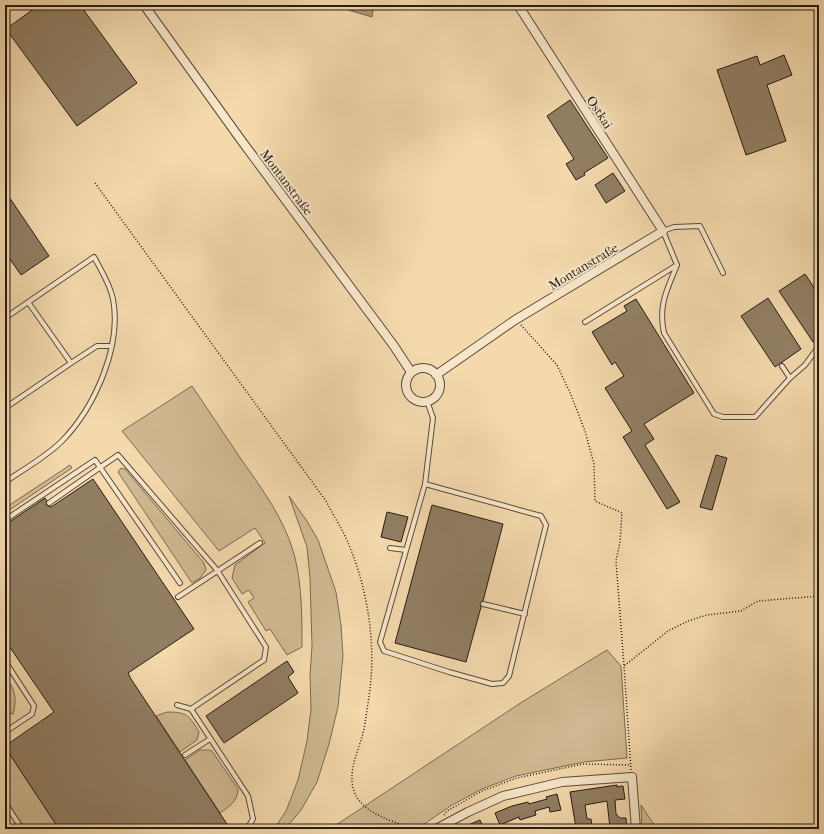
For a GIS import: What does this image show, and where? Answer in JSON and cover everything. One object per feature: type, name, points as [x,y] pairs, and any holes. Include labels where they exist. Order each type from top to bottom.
[{"type":"street","name":"Montanstraße","points":[[144,5],[241,140],[394,346],[411,372]]},
{"type":"street","name":"Ostkai","points":[[518,5],[663,231]]},
{"type":"street","name":"Montanstraße","points":[[436,375],[516,320],[663,231]]},
{"type":"street","points":[[416,369],[428,369],[436,375],[439,380],[439,389],[433,399],[427,402],[420,402],[414,400],[407,392],[406,382],[411,372],[416,369]]},
{"type":"street","points":[[436,829],[503,796],[562,782],[632,777],[636,829]]},
{"type":"lane","points":[[723,273],[700,226],[674,227],[663,231],[677,265],[664,298],[661,320],[664,333],[714,414],[723,417],[755,417],[790,378],[805,365],[819,346]]},
{"type":"lane","points":[[5,318],[94,257],[112,297],[116,316],[111,346],[105,369],[95,393],[80,420],[61,441],[43,457],[5,482]]},
{"type":"lane","points":[[585,322],[677,265]]},
{"type":"lane","points":[[28,302],[72,363]]},
{"type":"lane","points":[[5,408],[97,346],[111,346]]},
{"type":"lane","points":[[782,366],[790,378]]},
{"type":"lane","points":[[425,484],[541,516],[546,525],[509,676],[503,683],[492,684],[384,651],[380,642],[425,484],[432,418],[427,402]]},
{"type":"lane","points":[[49,503],[118,455],[217,570],[266,647],[264,660],[191,710]]},
{"type":"lane","points":[[5,520],[95,460],[180,583]]},
{"type":"lane","points":[[178,597],[260,543]]},
{"type":"lane","points":[[390,548],[406,550]]},
{"type":"lane","points":[[483,604],[524,614]]},
{"type":"lane","points":[[5,661],[34,706],[32,714],[5,732]]},
{"type":"lane","points":[[177,705],[191,710],[248,796],[253,819],[247,829]]},
{"type":"lane","points":[[186,755],[210,739]]},
{"type":"lane","points":[[5,803],[22,829]]},
{"type":"path","points":[[95,183],[326,501],[343,532],[357,567],[365,594],[372,647],[371,679],[364,732],[351,769],[353,789],[359,801],[370,811],[414,829]]},
{"type":"path","points":[[516,320],[557,365],[571,395],[585,431],[594,464],[595,501],[622,512],[620,542],[616,561],[632,777]]},
{"type":"path","points":[[624,666],[668,631],[688,621],[708,615],[742,611],[758,601],[819,596]]},
{"type":"shaded area","points":[[344,5],[374,5],[372,17],[348,10]]},
{"type":"shaded area","points":[[192,386],[272,504],[290,541],[297,565],[300,588],[302,647],[287,655],[270,629],[266,631],[248,602],[254,598],[249,590],[242,594],[232,578],[235,565],[265,543],[255,528],[219,551],[122,431]]},
{"type":"shaded area","points":[[70,465],[72,468],[5,513],[5,508]]},
{"type":"shaded area","points":[[121,468],[125,469],[204,563],[206,570],[200,578],[192,583],[118,472]]},
{"type":"shaded area","points":[[289,496],[307,521],[318,540],[336,592],[341,625],[343,656],[338,707],[329,744],[317,782],[301,810],[285,829],[274,829],[286,811],[298,780],[307,741],[311,709],[310,675],[312,646],[310,578],[307,547]]},
{"type":"shaded area","points":[[607,650],[621,666],[627,758],[584,762],[516,776],[482,789],[452,805],[417,829],[330,829],[522,702]]},
{"type":"shaded area","points":[[5,675],[14,693],[15,703],[13,714],[5,712]]},
{"type":"shaded area","points":[[167,712],[179,713],[187,716],[199,732],[197,740],[180,752],[156,716]]},
{"type":"shaded area","points":[[5,747],[59,829],[25,829],[5,799]]},
{"type":"shaded area","points":[[200,750],[212,751],[238,789],[235,800],[230,806],[220,813],[185,760]]},
{"type":"shaded area","points":[[641,805],[657,829],[642,829]]},
{"type":"building","points":[[39,5],[80,5],[137,83],[77,126],[6,29]]},
{"type":"building","points":[[784,55],[792,75],[767,85],[786,141],[746,155],[717,70],[757,56],[760,65]]},
{"type":"building","points":[[570,100],[608,158],[584,173],[585,175],[576,180],[566,164],[574,159],[547,116]]},
{"type":"building","points":[[613,173],[625,191],[606,203],[595,185]]},
{"type":"building","points":[[5,191],[49,256],[21,275],[5,252]]},
{"type":"building","points":[[805,274],[819,295],[819,338],[813,342],[779,291]]},
{"type":"building","points":[[768,298],[801,349],[775,367],[741,316]]},
{"type":"building","points":[[636,299],[694,393],[644,424],[654,439],[645,445],[680,502],[667,509],[623,437],[632,431],[605,388],[624,376],[615,362],[612,365],[592,332],[627,311],[624,306]]},
{"type":"building","points":[[716,455],[727,458],[712,510],[700,507]]},
{"type":"building","points":[[93,479],[194,629],[128,673],[227,824],[220,829],[59,829],[5,747],[54,712],[5,640],[5,525],[45,498],[47,501],[46,505],[51,507]]},
{"type":"building","points":[[432,505],[503,524],[483,601],[480,603],[481,607],[466,662],[395,643]]},
{"type":"building","points":[[387,512],[408,517],[401,542],[381,537]]},
{"type":"building","points":[[287,661],[294,672],[288,677],[298,693],[224,743],[206,716]]},
{"type":"building","points":[[617,785],[617,787],[623,786],[625,799],[615,800],[616,814],[620,818],[626,818],[627,829],[610,828],[607,801],[585,805],[587,819],[591,819],[592,826],[576,828],[570,792]]},
{"type":"building","points":[[557,794],[561,810],[550,812],[549,807],[535,811],[536,815],[520,820],[519,817],[500,825],[495,813],[512,806],[528,802],[529,804],[547,799],[546,797]]},
{"type":"building","points":[[480,820],[484,829],[459,829]]}]
